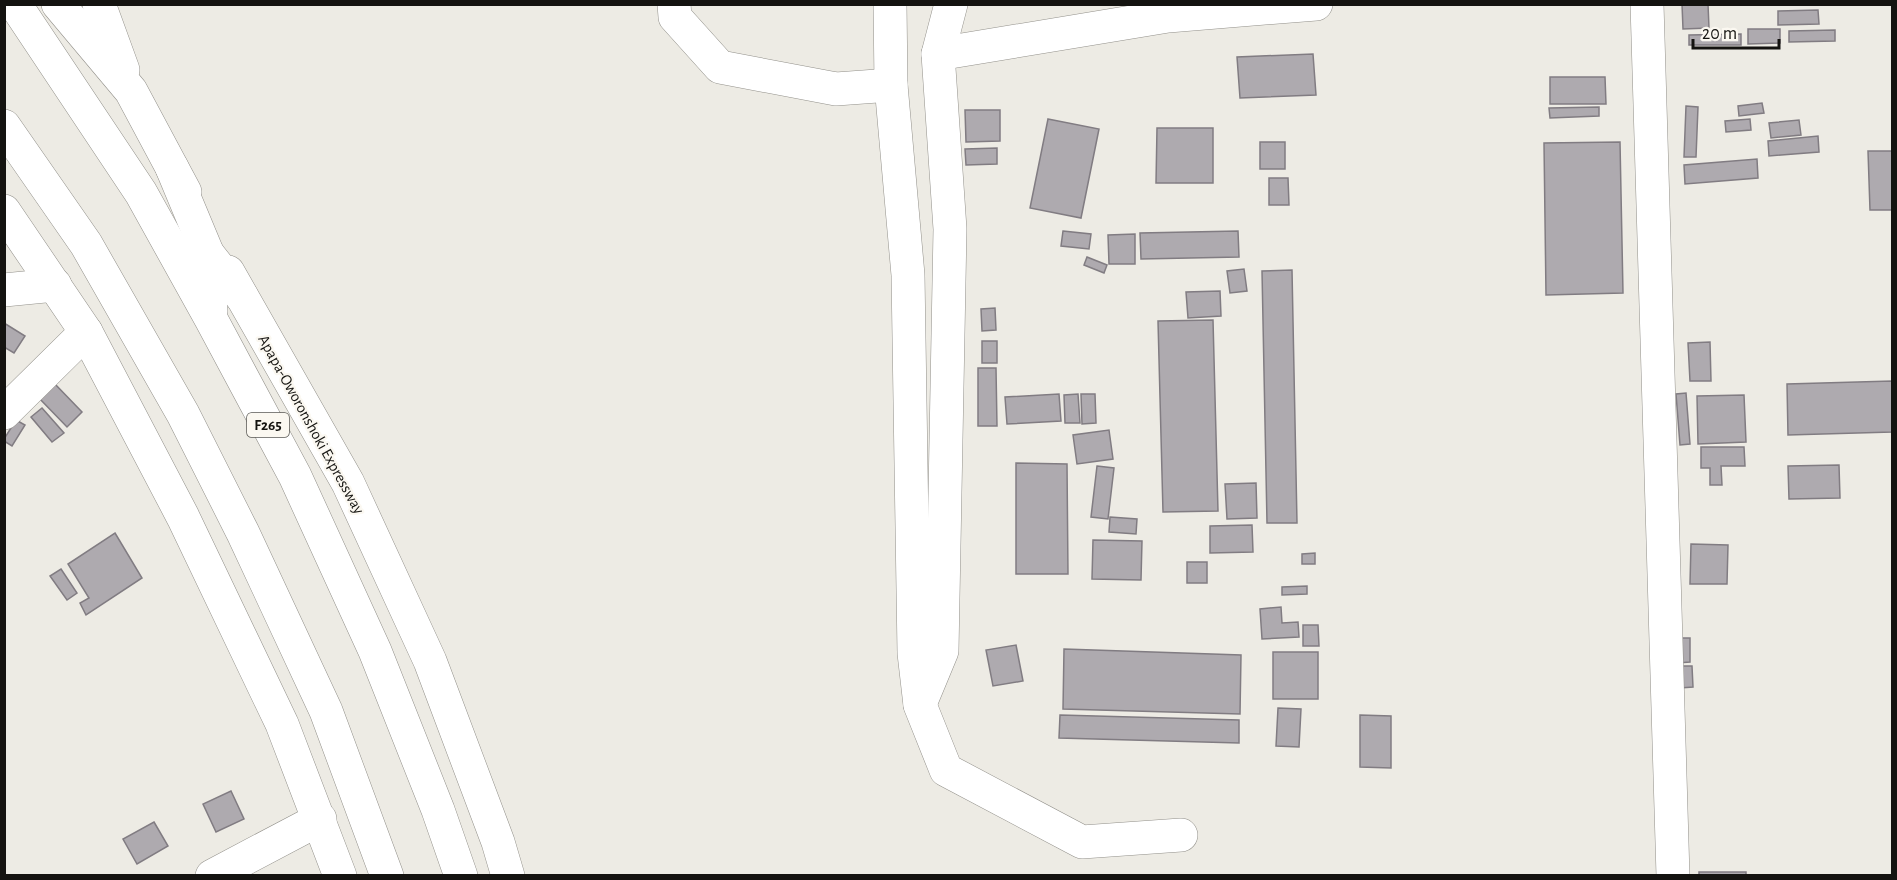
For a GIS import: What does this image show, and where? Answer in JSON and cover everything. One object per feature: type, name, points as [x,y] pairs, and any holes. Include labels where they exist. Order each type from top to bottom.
[{"type":"main road","name":"F265","points":[[15,4],[141,193],[295,476],[375,651],[462,876]]},
{"type":"main road","name":"Apapa-Oworonshoki Expressway","points":[[58,4],[131,91],[242,297],[348,483],[430,661],[498,842],[508,876]]},
{"type":"main road","points":[[99,4],[131,91]]},
{"type":"main road","points":[[674,4],[675,17],[720,67],[836,89],[891,85]]},
{"type":"main road","points":[[890,4],[891,85],[908,275],[914,653],[920,705],[946,770],[1082,842],[1181,835]]},
{"type":"main road","points":[[920,705],[942,651],[950,229],[939,54],[951,4]]},
{"type":"main road","points":[[1133,4],[1168,16]]},
{"type":"main road","points":[[939,54],[1168,16],[1316,4]]},
{"type":"main road","points":[[1647,4],[1673,876]]},
{"type":"main road","points":[[4,126],[86,244],[183,414],[243,533],[326,711],[387,876]]},
{"type":"main road","points":[[172,168],[207,252],[211,319]]},
{"type":"main road","points":[[141,193],[207,252],[242,297]]},
{"type":"main road","points":[[4,211],[86,332],[183,517],[282,724],[340,876]]},
{"type":"main road","points":[[4,290],[54,285]]},
{"type":"main road","points":[[4,413],[86,332]]},
{"type":"main road","points":[[212,876],[320,819]]},
{"type":"building","points":[[1682,4],[1708,4],[1709,28],[1683,29]]},
{"type":"building","points":[[1818,10],[1819,24],[1778,25],[1778,11]]},
{"type":"building","points":[[1748,29],[1780,29],[1780,43],[1748,44]]},
{"type":"building","points":[[1835,30],[1835,41],[1789,42],[1789,31]]},
{"type":"building","points":[[1741,34],[1741,45],[1689,45],[1689,35]]},
{"type":"building","points":[[1313,54],[1316,95],[1240,98],[1237,57]]},
{"type":"building","points":[[1550,77],[1605,77],[1606,104],[1550,104]]},
{"type":"building","points":[[1762,103],[1764,113],[1739,116],[1738,106]]},
{"type":"building","points":[[1686,106],[1698,107],[1696,157],[1684,157]]},
{"type":"building","points":[[1599,107],[1599,116],[1550,118],[1549,108]]},
{"type":"building","points":[[965,110],[1000,110],[1000,141],[966,142]]},
{"type":"building","points":[[1048,119],[1099,129],[1081,218],[1030,208]]},
{"type":"building","points":[[1750,119],[1751,130],[1726,132],[1725,121]]},
{"type":"building","points":[[1799,120],[1801,135],[1771,138],[1769,123]]},
{"type":"building","points":[[1157,128],[1213,128],[1213,183],[1156,183]]},
{"type":"building","points":[[1818,136],[1819,152],[1769,156],[1768,141]]},
{"type":"building","points":[[1260,142],[1285,142],[1285,169],[1260,169]]},
{"type":"building","points":[[1620,142],[1623,293],[1546,295],[1544,143]]},
{"type":"building","points":[[997,148],[997,164],[966,165],[965,149]]},
{"type":"building","points":[[1868,151],[1892,151],[1892,210],[1870,210]]},
{"type":"building","points":[[1757,159],[1758,178],[1685,184],[1684,165]]},
{"type":"building","points":[[1269,178],[1288,178],[1289,205],[1269,205]]},
{"type":"building","points":[[1063,231],[1091,234],[1089,249],[1061,246]]},
{"type":"building","points":[[1238,231],[1239,257],[1141,259],[1140,233]]},
{"type":"building","points":[[1135,234],[1135,264],[1109,264],[1108,235]]},
{"type":"building","points":[[1087,257],[1107,265],[1104,273],[1084,265]]},
{"type":"building","points":[[1244,269],[1247,291],[1230,293],[1227,271]]},
{"type":"building","points":[[1292,270],[1297,523],[1267,523],[1262,271]]},
{"type":"building","points":[[1220,291],[1221,316],[1188,318],[1186,292]]},
{"type":"building","points":[[995,308],[996,330],[982,331],[981,309]]},
{"type":"building","points":[[1213,320],[1218,511],[1163,512],[1158,321]]},
{"type":"building","points":[[4,323],[25,336],[14,353],[4,347]]},
{"type":"building","points":[[982,341],[997,341],[997,363],[982,363]]},
{"type":"building","points":[[1710,342],[1711,381],[1690,381],[1688,343]]},
{"type":"building","points":[[978,368],[996,368],[997,426],[978,426]]},
{"type":"building","points":[[1892,381],[1892,432],[1788,435],[1787,384]]},
{"type":"building","points":[[54,383],[82,412],[67,427],[38,397]]},
{"type":"building","points":[[1686,393],[1690,444],[1680,445],[1676,394]]},
{"type":"building","points":[[1059,394],[1061,421],[1007,424],[1005,397]]},
{"type":"building","points":[[1078,394],[1080,423],[1065,423],[1064,395]]},
{"type":"building","points":[[1081,394],[1095,394],[1096,423],[1082,424]]},
{"type":"building","points":[[1744,395],[1746,442],[1698,444],[1697,396]]},
{"type":"building","points":[[42,408],[64,433],[52,442],[31,417]]},
{"type":"building","points":[[16,420],[25,425],[12,446],[4,439]]},
{"type":"building","points":[[1109,430],[1113,459],[1077,464],[1073,435]]},
{"type":"building","points":[[1701,447],[1744,447],[1745,466],[1721,466],[1722,485],[1710,485],[1710,468],[1701,468]]},
{"type":"building","points":[[1016,463],[1067,464],[1068,574],[1016,574]]},
{"type":"building","points":[[1839,465],[1840,498],[1789,499],[1788,466]]},
{"type":"building","points":[[1097,466],[1114,468],[1108,519],[1091,517]]},
{"type":"building","points":[[1256,483],[1257,518],[1227,519],[1225,484]]},
{"type":"building","points":[[1110,517],[1137,519],[1136,534],[1109,532]]},
{"type":"building","points":[[1252,525],[1253,552],[1210,553],[1210,526]]},
{"type":"building","points":[[115,533],[142,578],[86,615],[80,603],[89,598],[68,564]]},
{"type":"building","points":[[1093,540],[1142,541],[1141,580],[1092,579]]},
{"type":"building","points":[[1691,544],[1728,545],[1727,584],[1690,584]]},
{"type":"building","points":[[1315,553],[1315,564],[1302,564],[1302,554]]},
{"type":"building","points":[[1187,562],[1207,562],[1207,583],[1187,583]]},
{"type":"building","points":[[61,569],[77,593],[67,600],[50,576]]},
{"type":"building","points":[[1307,586],[1307,594],[1282,595],[1282,587]]},
{"type":"building","points":[[1281,607],[1282,623],[1298,622],[1299,637],[1262,639],[1260,609]]},
{"type":"building","points":[[1303,625],[1318,625],[1319,646],[1303,646]]},
{"type":"building","points":[[1676,638],[1690,638],[1690,662],[1677,663]]},
{"type":"building","points":[[1016,645],[1023,681],[993,686],[986,650]]},
{"type":"building","points":[[1064,649],[1241,655],[1240,714],[1063,709]]},
{"type":"building","points":[[1273,652],[1318,652],[1318,699],[1273,699]]},
{"type":"building","points":[[1678,666],[1692,666],[1693,687],[1680,688]]},
{"type":"building","points":[[1278,708],[1301,709],[1299,747],[1276,746]]},
{"type":"building","points":[[1060,715],[1239,720],[1239,743],[1059,738]]},
{"type":"building","points":[[1360,715],[1391,716],[1391,768],[1360,767]]},
{"type":"building","points":[[231,791],[244,819],[216,832],[203,804]]},
{"type":"building","points":[[154,822],[168,846],[137,864],[123,839]]},
{"type":"building","points":[[1699,872],[1746,872],[1746,876],[1699,876]]}]
